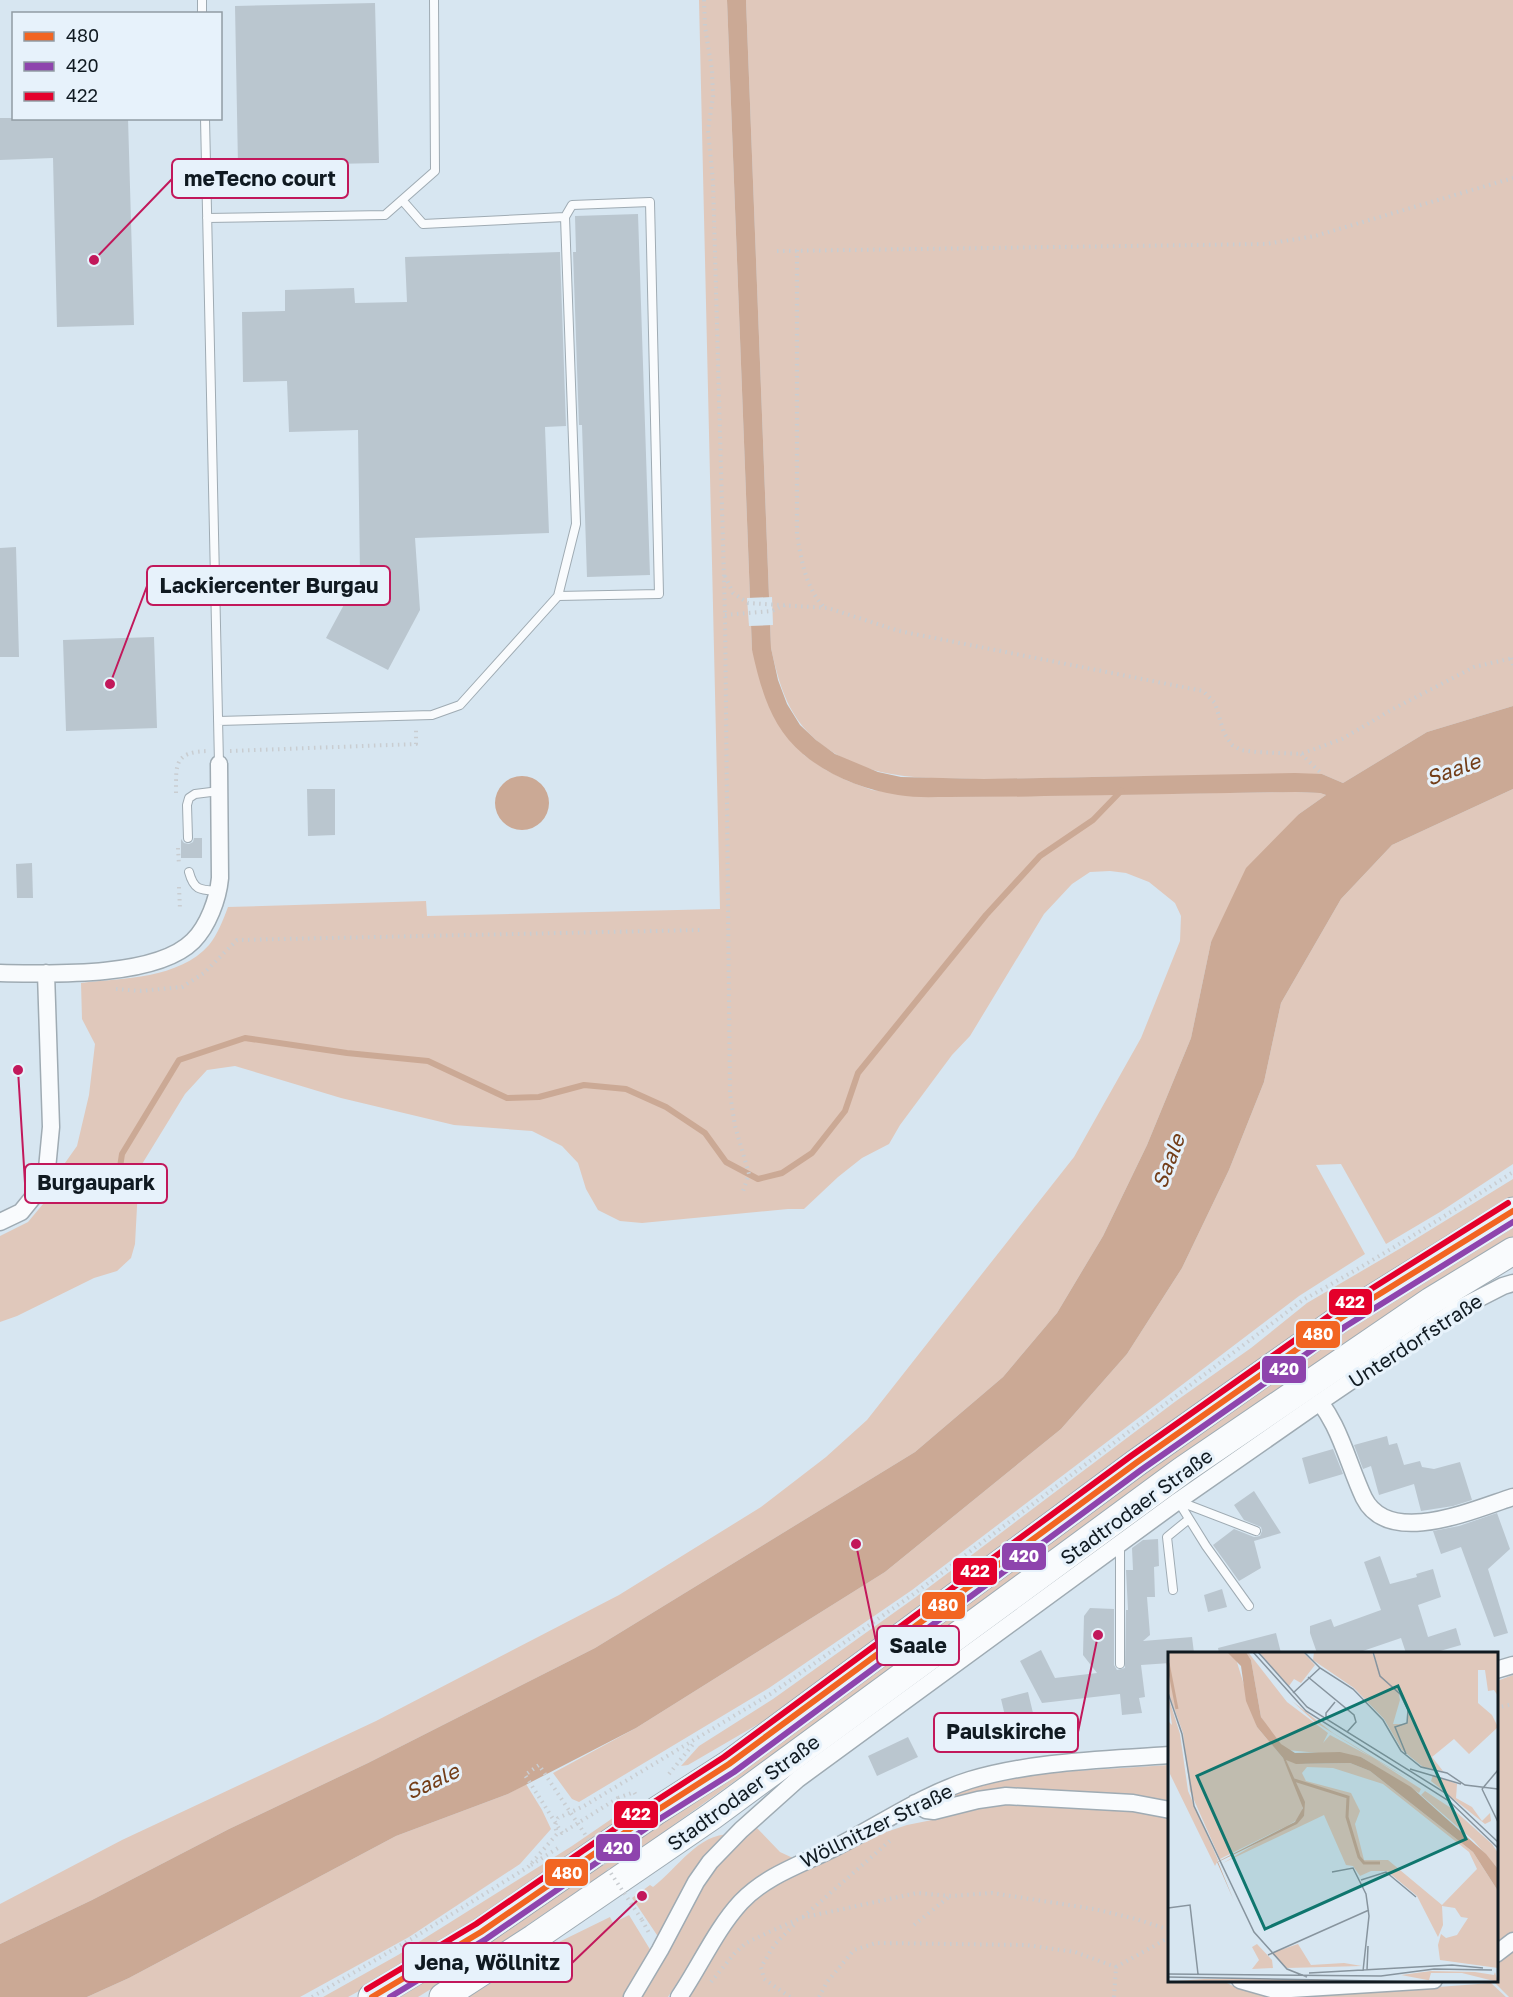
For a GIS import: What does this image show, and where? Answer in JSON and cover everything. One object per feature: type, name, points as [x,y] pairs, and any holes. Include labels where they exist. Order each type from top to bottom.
[{"type":"main road","name":"Stadtrodaer Straße","points":[[372,1997],[481,1932],[656,1811],[729,1764],[1146,1456],[1341,1318],[1513,1211]]},
{"type":"main road","name":"Stadtrodaer Straße","points":[[442,1997],[712,1815],[1232,1437],[1431,1301],[1513,1251]]},
{"type":"street","points":[[0,973],[87,972],[147,963],[180,951],[193,941],[201,930],[218,891],[219,757]]},
{"type":"street","points":[[0,1222],[21,1212],[38,1191],[47,1169],[51,1128],[46,974]]},
{"type":"street","name":"Unterdorfstraße","points":[[632,1997],[696,1882],[710,1862],[741,1830],[798,1779],[1178,1501],[1320,1402],[1455,1311],[1513,1283]]},
{"type":"street","points":[[1320,1402],[1334,1425],[1365,1500],[1376,1513],[1390,1520],[1408,1524],[1436,1521],[1513,1497]]},
{"type":"street","points":[[1498,1670],[1513,1665]]},
{"type":"street","name":"Wöllnitzer Straße","points":[[679,1997],[729,1915],[759,1885],[797,1864],[835,1848],[915,1803],[968,1781],[1010,1770],[1168,1755]]},
{"type":"street","points":[[915,1803],[926,1810],[934,1811],[1006,1796],[1133,1803],[1168,1810]]},
{"type":"street","points":[[1498,1953],[1513,1941]]},
{"type":"street","points":[[1247,1982],[1275,1990],[1402,1982]]},
{"type":"lane","points":[[207,218],[385,215],[435,171],[434,0]]},
{"type":"lane","points":[[204,120],[219,757]]},
{"type":"lane","points":[[402,200],[423,224],[564,217]]},
{"type":"lane","points":[[218,721],[432,715],[460,705],[558,596],[576,524],[564,217],[572,205],[650,202],[659,594],[558,596]]},
{"type":"lane","points":[[188,838],[187,805],[189,798],[195,794],[219,791]]},
{"type":"lane","points":[[189,872],[191,882],[195,886],[202,890],[218,891]]},
{"type":"lane","points":[[1178,1501],[1249,1606]]},
{"type":"lane","points":[[1178,1501],[1256,1531]]},
{"type":"lane","points":[[1173,1590],[1167,1537],[1189,1519]]},
{"type":"lane","points":[[1120,1544],[1120,1664]]},
{"type":"path","points":[[704,0],[713,96],[708,130],[713,181],[724,570],[730,1094],[735,1126],[750,1174],[743,1191]]},
{"type":"path","points":[[777,251],[1266,244],[1315,236],[1513,178]]},
{"type":"path","points":[[797,250],[797,534],[800,556],[808,581],[825,608]]},
{"type":"path","points":[[724,570],[733,593],[748,603],[825,608],[899,631],[1203,691],[1215,703],[1224,733],[1232,745],[1241,750],[1256,752],[1301,754],[1342,739],[1393,709],[1474,667],[1512,658],[1513,665]]},
{"type":"path","points":[[725,615],[773,611],[785,605]]},
{"type":"path","points":[[177,803],[176,767],[180,759],[191,752],[219,757],[416,744],[417,715]]},
{"type":"path","points":[[1301,754],[1322,774]]},
{"type":"path","points":[[178,838],[179,874]]},
{"type":"path","points":[[179,886],[180,909]]},
{"type":"path","points":[[87,972],[115,989],[140,991],[182,987],[204,973],[237,940],[700,930]]},
{"type":"path","points":[[312,1997],[528,1867],[556,1834],[555,1826],[558,1818],[584,1806],[697,1740],[772,1693],[915,1593],[1303,1300],[1445,1216],[1513,1172]]},
{"type":"path","points":[[1498,1708],[1513,1704]]},
{"type":"path","points":[[666,1778],[697,1740]]},
{"type":"path","points":[[637,1797],[634,1792],[618,1798],[590,1816],[581,1821],[572,1827],[562,1833],[525,1775],[539,1765],[571,1814],[578,1824],[642,1920]]},
{"type":"path","points":[[790,1997],[764,1978],[761,1967],[775,1944],[801,1918],[896,1835]]},
{"type":"path","points":[[710,1984],[734,1954],[746,1944],[801,1918],[917,1893],[951,1896],[992,1893],[1094,1909],[1136,1918],[1168,1929]]},
{"type":"path","points":[[914,1925],[951,1896]]},
{"type":"path","points":[[819,1997],[854,1950],[876,1943],[1026,1945],[1075,1952],[1116,1967],[1168,1937]]},
{"type":"path","points":[[1114,1997],[1116,1967]]},
{"type":"shaded area","points":[[699,0],[727,0],[752,650],[804,755],[826,770],[872,790],[929,797],[1295,792],[1326,795],[1299,814],[1211,942],[1191,1038],[1147,1145],[1103,1236],[1057,1313],[1003,1377],[915,1452],[595,1648],[368,1763],[229,1829],[92,1900],[0,1944],[0,1904],[122,1840],[376,1721],[619,1595],[761,1507],[826,1457],[867,1420],[1074,1157],[1141,1038],[1180,941],[1181,916],[1175,903],[1149,882],[1126,873],[1110,871],[1090,872],[1072,884],[1044,914],[970,1036],[952,1055],[900,1125],[889,1144],[862,1158],[804,1209],[642,1223],[620,1221],[598,1210],[586,1189],[578,1163],[562,1146],[532,1131],[454,1125],[341,1098],[235,1066],[207,1070],[185,1094],[139,1169],[135,1244],[131,1258],[117,1271],[94,1278],[0,1322],[0,1236],[28,1222],[48,1198],[60,1170],[77,1146],[89,1095],[95,1044],[82,1019],[81,983],[150,975],[182,965],[209,945],[218,932],[228,907],[426,901],[427,916],[720,909]]},
{"type":"shaded area","points":[[746,0],[1513,0],[1513,706],[1427,732],[1343,783],[1322,774],[989,779],[903,776],[851,762],[834,753],[808,732],[790,708],[784,695],[771,648]]},
{"type":"shaded area","points":[[1513,789],[1513,1164],[1386,1244],[1341,1164],[1316,1165],[1365,1254],[1299,1296],[912,1590],[769,1688],[579,1802],[572,1799],[553,1773],[636,1728],[885,1572],[1061,1429],[1127,1354],[1182,1268],[1229,1170],[1264,1082],[1281,1003],[1341,899],[1392,845]]},
{"type":"shaded area","points":[[1513,1179],[1513,1197],[1292,1336],[1115,1461],[989,1557],[767,1719],[688,1765],[681,1766],[699,1746],[773,1699],[916,1597],[1176,1401],[1251,1348],[1307,1303]]},
{"type":"shaded area","points":[[1513,1226],[1513,1237],[1410,1299],[637,1851],[444,1981],[418,1997],[400,1997],[538,1909],[627,1847],[1193,1436],[1383,1306]]},
{"type":"shaded area","points":[[1513,1675],[1513,1997],[1509,1997],[1494,1982],[1498,1982],[1498,1681]]},
{"type":"shaded area","points":[[1168,1765],[1168,1982],[1225,1982],[1239,1989],[1275,1997],[685,1997],[729,1929],[753,1901],[796,1873],[886,1832],[937,1819],[935,1801],[1011,1775]]},
{"type":"shaded area","points":[[526,1784],[551,1829],[520,1864],[409,1937],[300,1997],[87,1997],[129,1978],[396,1836],[508,1794]]},
{"type":"shaded area","points":[[626,1809],[607,1833],[460,1931],[348,1997],[323,1997],[398,1955],[572,1846]]},
{"type":"shaded area","points":[[755,1826],[780,1852],[795,1859],[724,1910],[668,1997],[639,1997],[705,1875]]},
{"type":"shaded area","points":[[731,1834],[659,1938],[632,1898],[650,1885],[653,1887],[698,1846],[719,1835]]},
{"type":"shaded area","points":[[629,1915],[651,1951],[624,1997],[468,1997],[561,1941],[610,1917],[613,1923]]},
{"type":"shaded area","points":[[1491,1983],[1506,1997],[1307,1997]]},
{"type":"water","points":[[727,0],[746,0],[771,648],[778,680],[787,704],[800,725],[835,754],[878,772],[901,777],[984,779],[1295,773],[1322,774],[1343,783],[1427,732],[1513,706],[1513,789],[1392,845],[1341,899],[1281,1003],[1264,1082],[1229,1170],[1182,1268],[1127,1354],[1061,1429],[885,1572],[636,1728],[508,1794],[396,1836],[129,1978],[87,1997],[0,1997],[0,1944],[92,1900],[229,1829],[368,1763],[595,1648],[915,1452],[1003,1377],[1057,1313],[1103,1236],[1147,1145],[1191,1038],[1211,942],[1246,868],[1299,814],[1326,795],[1295,792],[1008,797],[904,796],[873,790],[824,769],[803,754],[783,732],[769,707],[752,650]]},
{"type":"water","points":[[522,776],[532,778],[541,784],[547,793],[549,803],[547,813],[541,822],[532,828],[522,830],[512,828],[503,822],[497,813],[495,803],[497,793],[503,784],[512,778]]},
{"type":"pier","points":[[772,597],[773,625],[749,626],[747,598]]},
{"type":"building","points":[[375,3],[379,163],[238,166],[235,6]]},
{"type":"building","points":[[0,118],[12,118],[12,120],[128,120],[134,325],[57,327],[53,158],[0,160]]},
{"type":"building","points":[[638,214],[650,575],[587,577],[573,252],[576,252],[575,216]]},
{"type":"building","points":[[560,252],[566,426],[545,427],[549,533],[415,538],[420,610],[388,670],[326,638],[360,575],[358,430],[289,432],[287,381],[243,382],[242,312],[285,311],[285,290],[354,288],[355,303],[407,302],[405,257]]},
{"type":"building","points":[[16,547],[19,657],[0,657],[0,548]]},
{"type":"building","points":[[154,637],[157,728],[66,731],[63,640]]},
{"type":"building","points":[[307,789],[335,789],[335,835],[308,836]]},
{"type":"building","points":[[194,838],[202,838],[202,858],[181,858],[181,839],[184,843],[189,844]]},
{"type":"building","points":[[32,863],[33,898],[17,898],[16,864]]},
{"type":"building","points":[[1387,1436],[1389,1445],[1397,1443],[1404,1465],[1420,1461],[1422,1467],[1434,1469],[1460,1462],[1472,1500],[1453,1506],[1421,1511],[1414,1484],[1379,1495],[1371,1466],[1363,1469],[1354,1445]]},
{"type":"building","points":[[1333,1449],[1343,1474],[1309,1484],[1302,1458]]},
{"type":"building","points":[[1254,1491],[1281,1533],[1254,1541],[1261,1568],[1239,1581],[1213,1545],[1234,1529],[1254,1537],[1260,1536],[1261,1527],[1244,1520],[1234,1505]]},
{"type":"building","points":[[1497,1513],[1510,1549],[1488,1569],[1508,1633],[1494,1637],[1461,1547],[1441,1554],[1433,1531],[1459,1526]]},
{"type":"building","points":[[1158,1539],[1159,1566],[1154,1567],[1155,1597],[1147,1597],[1150,1635],[1143,1641],[1192,1637],[1194,1652],[1168,1652],[1168,1663],[1141,1665],[1145,1697],[1139,1698],[1142,1713],[1122,1715],[1120,1694],[1042,1703],[1020,1661],[1041,1650],[1055,1678],[1097,1673],[1083,1655],[1084,1616],[1090,1608],[1114,1609],[1114,1665],[1117,1670],[1125,1668],[1126,1610],[1128,1610],[1126,1570],[1133,1570],[1132,1548],[1143,1540]]},
{"type":"building","points":[[1380,1556],[1390,1584],[1417,1577],[1416,1574],[1433,1569],[1441,1597],[1418,1605],[1428,1637],[1456,1628],[1461,1645],[1436,1652],[1406,1652],[1401,1638],[1360,1652],[1317,1652],[1310,1626],[1331,1619],[1334,1627],[1381,1610],[1364,1562]]},
{"type":"building","points":[[1222,1589],[1227,1607],[1208,1612],[1204,1595]]},
{"type":"building","points":[[1276,1633],[1281,1652],[1219,1652],[1218,1648]]},
{"type":"building","points":[[1028,1692],[1033,1713],[1006,1720],[1001,1699]]},
{"type":"building","points":[[908,1737],[918,1757],[877,1776],[868,1756]]},
{"type":"waterway","points":[[116,1193],[122,1154],[179,1060],[245,1038],[347,1053],[428,1061],[507,1098],[539,1097],[584,1085],[626,1089],[666,1107],[705,1133],[726,1162],[758,1179],[782,1173],[812,1153],[845,1111],[858,1073],[986,915],[1040,856],[1093,820],[1121,791]]},
{"type":"transit line","name":"422","points":[[367,1989],[476,1924],[724,1757],[1131,1456],[1336,1311],[1508,1203]]},
{"type":"transit line","name":"480","points":[[372,1997],[481,1932],[656,1811],[729,1764],[1136,1463],[1341,1318],[1513,1211]]},
{"type":"transit line","name":"420","points":[[390,1997],[486,1939],[661,1818],[734,1772],[1141,1470],[1346,1326],[1513,1222]]},
{"type":"place","name":"meTecno court","points":[[94,260]]},
{"type":"place","name":"Lackiercenter Burgau","points":[[110,684]]},
{"type":"place","name":"Burgaupark","points":[[18,1070]]},
{"type":"place","name":"Saale","points":[[856,1544]]},
{"type":"place","name":"Paulskirche","points":[[1098,1635]]},
{"type":"place","name":"Jena, Wöllnitz","points":[[642,1896]]}]
